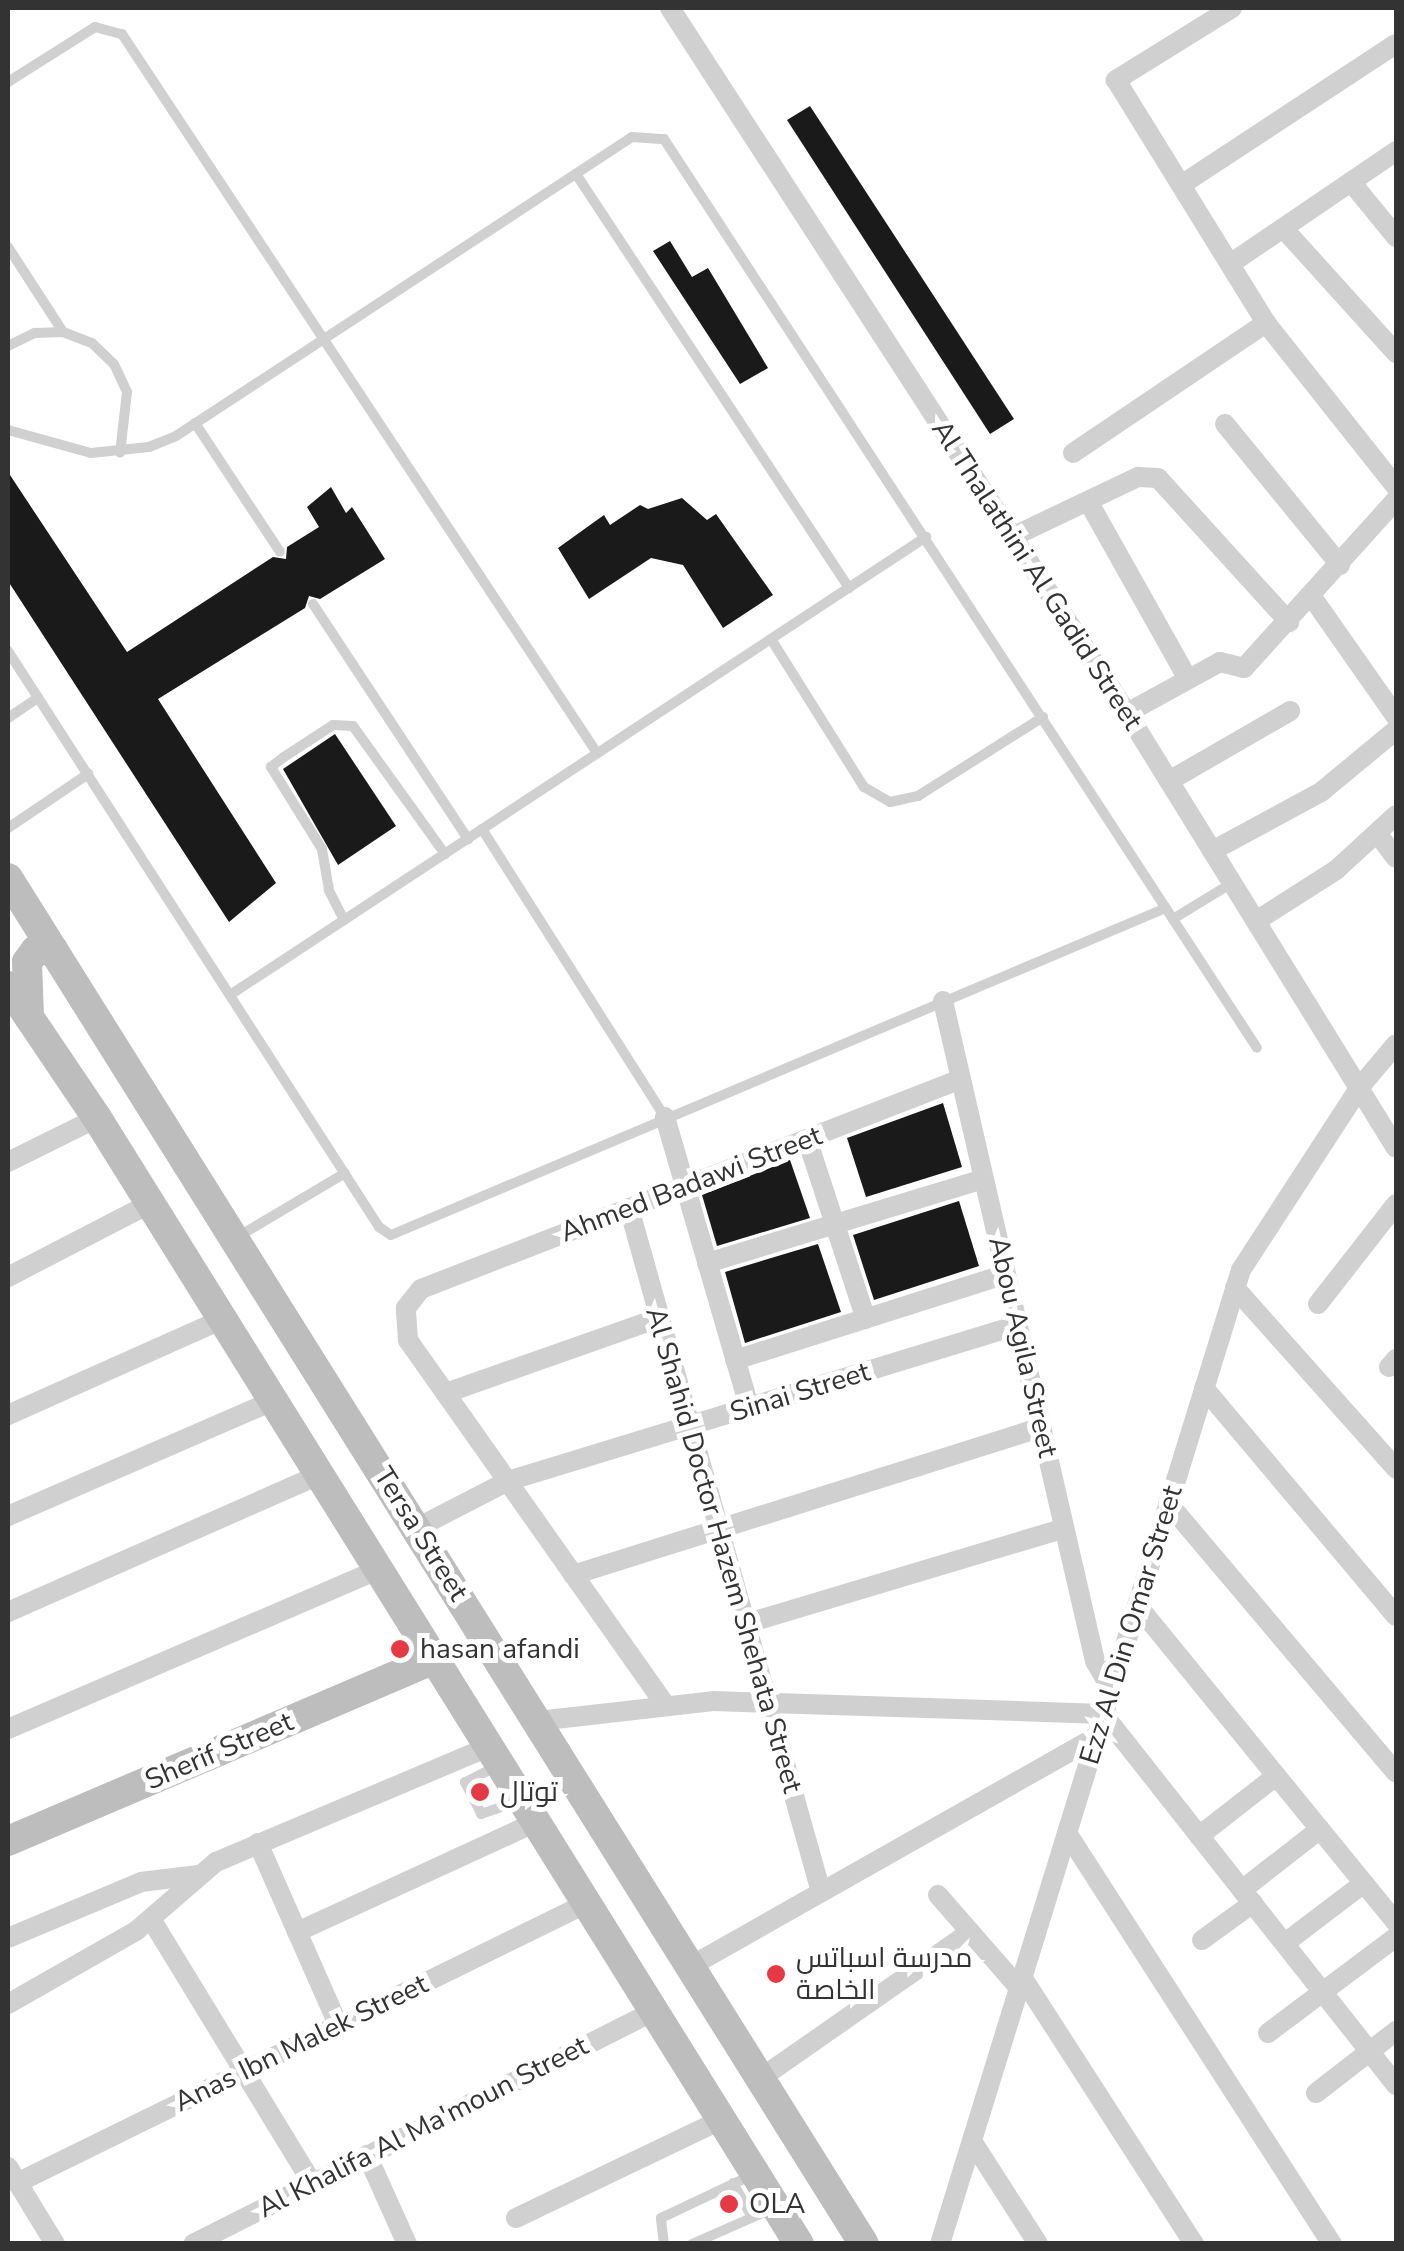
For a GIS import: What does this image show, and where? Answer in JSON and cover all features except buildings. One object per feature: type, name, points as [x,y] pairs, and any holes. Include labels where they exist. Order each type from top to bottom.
[{"type":"main road","name":"Tersa Street","points":[[8,878],[864,2244]]},
{"type":"main road","points":[[30,1019],[27,962],[36,951],[53,949]]},
{"type":"main road","points":[[8,986],[96,1118],[375,1572],[721,2120],[744,2178],[764,2212],[799,2244]]},
{"type":"main road","name":"Sherif Street","points":[[8,1841],[431,1661]]},
{"type":"street","name":"Al Thalathini Al Gadid Street","points":[[670,8],[1127,712],[1396,1148]]},
{"type":"street","points":[[1232,8],[1117,76],[1266,323],[1396,486]]},
{"type":"street","points":[[1181,186],[1396,44]]},
{"type":"street","points":[[1230,264],[1396,151]]},
{"type":"street","points":[[1351,182],[1396,238]]},
{"type":"street","points":[[1283,228],[1396,353]]},
{"type":"street","points":[[1072,453],[1266,323]]},
{"type":"street","points":[[1225,424],[1340,564]]},
{"type":"street","points":[[1012,536],[1138,477],[1164,481],[1289,622]]},
{"type":"street","points":[[1127,712],[1220,662],[1244,668],[1396,500]]},
{"type":"street","points":[[1088,501],[1188,679]]},
{"type":"street","points":[[1312,596],[1396,717]]},
{"type":"street","points":[[1169,782],[1290,711]]},
{"type":"street","points":[[1212,851],[1321,792],[1396,730]]},
{"type":"street","points":[[1256,922],[1336,870],[1396,815]]},
{"type":"street","points":[[1378,833],[1396,858]]},
{"type":"street","name":"Abou Agila Street","points":[[943,1001],[1096,1662],[1111,1689]]},
{"type":"street","name":"Ezz Al Din Omar Street","points":[[940,2244],[1234,1288],[1258,1236],[1359,1088],[1396,1044]]},
{"type":"street","name":"Ahmed Badawi Street","points":[[446,1393],[405,1332],[406,1308],[421,1289],[961,1079]]},
{"type":"street","points":[[665,1117],[749,1407]]},
{"type":"street","points":[[8,1162],[96,1118]]},
{"type":"street","points":[[807,1139],[866,1319]]},
{"type":"street","points":[[708,1263],[984,1179]]},
{"type":"street","points":[[8,1277],[150,1204]]},
{"type":"street","points":[[1318,1304],[1396,1204]]},
{"type":"street","name":"Al Shahid Doctor Hazem Shehata Street","points":[[629,1208],[821,1892]]},
{"type":"street","points":[[735,1360],[1006,1274]]},
{"type":"street","points":[[1234,1288],[1396,1469]]},
{"type":"street","points":[[659,1318],[446,1393],[664,1704]]},
{"type":"street","points":[[8,1415],[220,1320]]},
{"type":"street","name":"Sinai Street","points":[[417,1528],[508,1481],[1018,1326]]},
{"type":"street","points":[[1204,1388],[1396,1616]]},
{"type":"street","points":[[8,1516],[270,1402]]},
{"type":"street","points":[[573,1575],[1041,1427]]},
{"type":"street","points":[[8,1612],[316,1476]]},
{"type":"street","points":[[1168,1503],[1396,1773]]},
{"type":"street","points":[[744,1624],[1064,1528]]},
{"type":"street","points":[[8,1728],[375,1572]]},
{"type":"street","points":[[1137,1605],[1396,1922]]},
{"type":"street","points":[[538,1721],[664,1704],[766,1702],[1103,1714],[1396,2084]]},
{"type":"street","points":[[691,1966],[1096,1737]]},
{"type":"street","points":[[8,2004],[150,1919],[197,1875],[258,1843],[492,1757]]},
{"type":"street","points":[[1199,1836],[1276,1776]]},
{"type":"street","points":[[297,1932],[526,1812]]},
{"type":"street","points":[[1202,1940],[1320,1829]]},
{"type":"street","points":[[1067,1833],[1332,2244]]},
{"type":"street","points":[[258,1843],[338,2024]]},
{"type":"street","points":[[8,1938],[123,1888],[197,1875]]},
{"type":"street","points":[[1284,1943],[1364,1882]]},
{"type":"street","points":[[938,1894],[966,1935],[1020,1982],[1194,2244]]},
{"type":"street","name":"Anas Ibn Malek Street","points":[[12,2175],[244,2072],[584,1904]]},
{"type":"street","points":[[150,1919],[312,2183]]},
{"type":"street","points":[[761,2078],[966,1935]]},
{"type":"street","points":[[1268,2034],[1396,1937]]},
{"type":"street","name":"Al Khalifa Al Ma'moun Street","points":[[193,2244],[652,2012]]},
{"type":"street","points":[[1316,2093],[1396,2031]]},
{"type":"street","points":[[516,2218],[721,2120]]},
{"type":"street","points":[[972,2141],[1038,2244]]},
{"type":"street","points":[[368,2155],[407,2244]]},
{"type":"street","points":[[12,2175],[55,2244]]},
{"type":"lane","points":[[8,82],[94,27],[122,34],[597,753]]},
{"type":"lane","points":[[8,430],[63,448],[120,453],[148,447],[195,424],[643,133],[672,147],[1257,1048]]},
{"type":"lane","points":[[576,174],[848,588]]},
{"type":"lane","points":[[8,246],[63,332]]},
{"type":"lane","points":[[8,346],[35,333],[63,332],[92,343],[114,364],[127,392],[120,453]]},
{"type":"lane","points":[[195,424],[280,552]]},
{"type":"lane","points":[[233,993],[926,537]]},
{"type":"lane","points":[[313,604],[468,838]]},
{"type":"lane","points":[[770,639],[864,787],[890,802],[918,796],[1043,718]]},
{"type":"lane","points":[[8,652],[233,993],[379,1228],[398,1236],[665,1117],[1166,908]]},
{"type":"lane","points":[[8,718],[38,698]]},
{"type":"lane","points":[[344,920],[328,890],[322,850],[271,767],[284,757],[333,725],[353,726],[444,854]]},
{"type":"lane","points":[[8,828],[88,774]]},
{"type":"lane","points":[[482,829],[665,1117]]},
{"type":"lane","points":[[1173,919],[1232,882]]},
{"type":"lane","points":[[235,1238],[345,1173]]},
{"type":"lane","points":[[664,2244],[661,2218],[744,2178]]},
{"type":"lane","points":[[692,2244],[764,2212]]},
{"type":"place","name":"hasan afandi","points":[[400,1649]]},
{"type":"place","name":"توتال","points":[[480,1792]]},
{"type":"place","name":"مدرسة اسباتس الخاصة","points":[[776,1974]]},
{"type":"place","name":"OLA","points":[[729,2204]]}]
